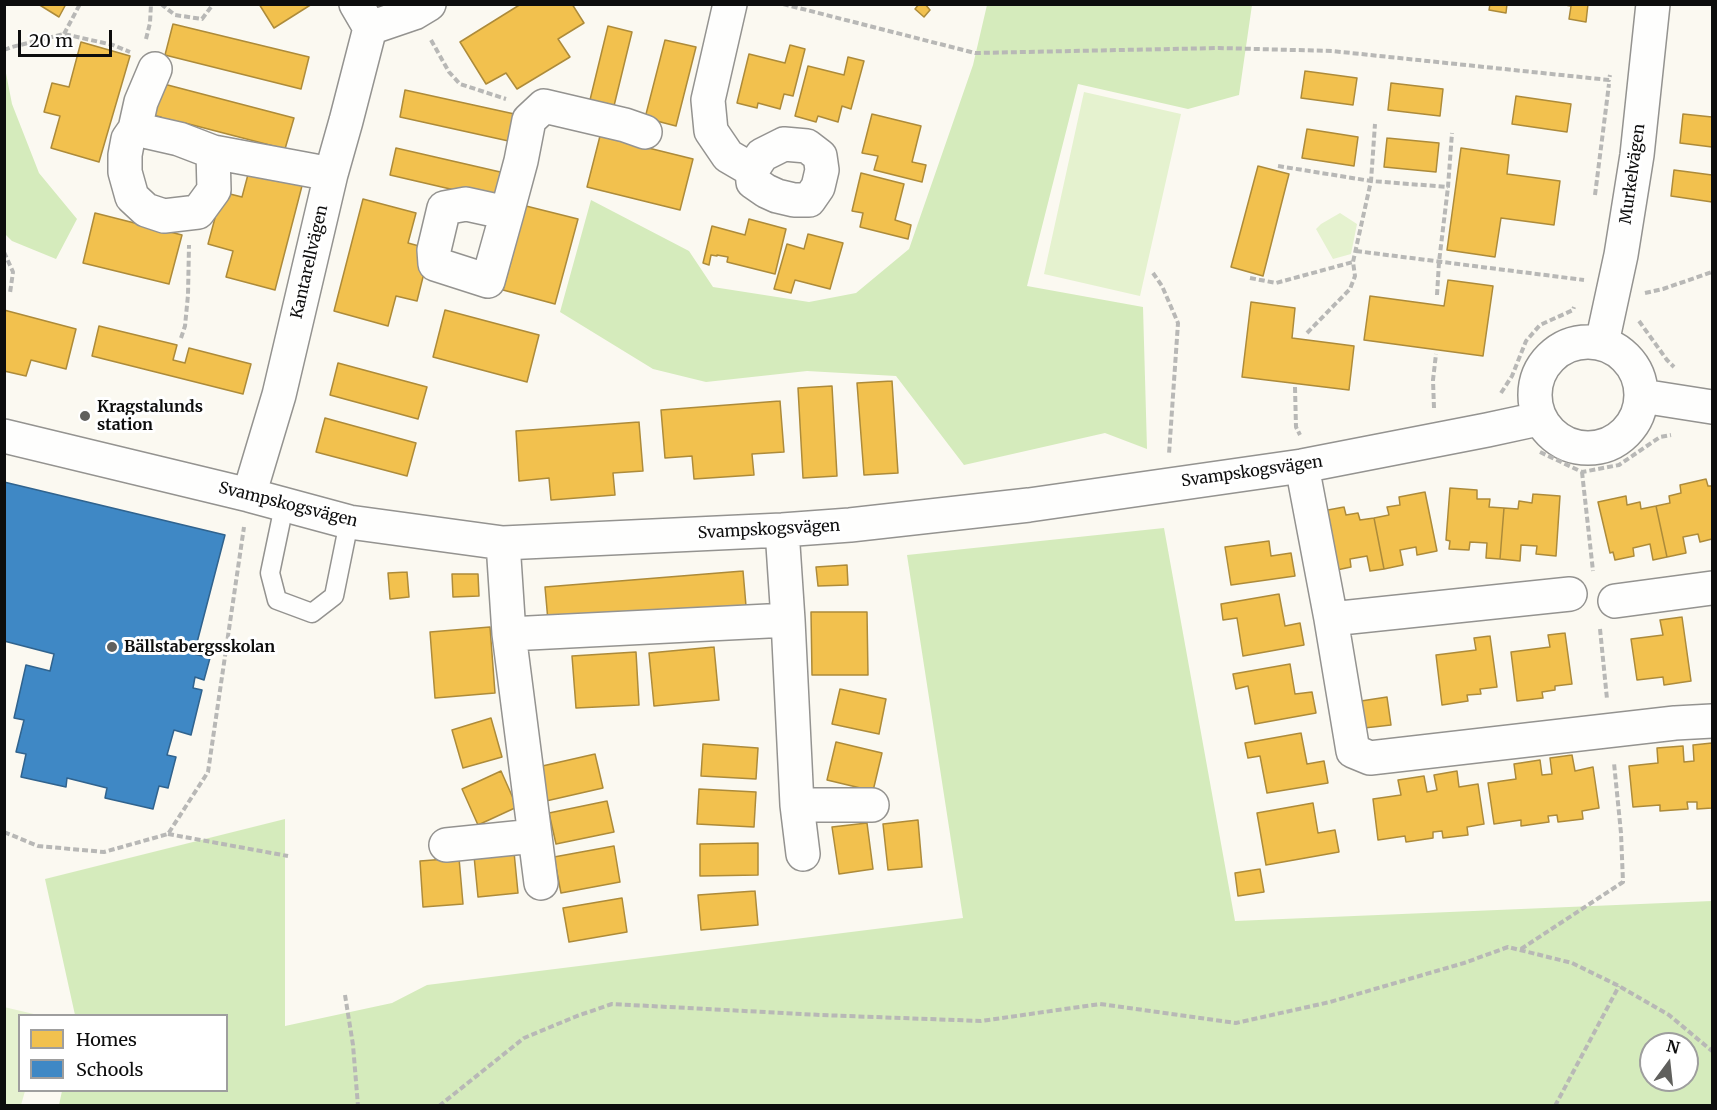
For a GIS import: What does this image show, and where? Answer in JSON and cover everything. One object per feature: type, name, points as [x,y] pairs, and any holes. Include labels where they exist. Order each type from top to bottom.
[{"type":"street","points":[[730,4],[708,100],[711,131],[728,156],[752,170]]},
{"type":"street","name":"Murkelvägen","points":[[1602,343],[1610,287],[1637,155],[1653,4]]},
{"type":"street","name":"Kantarellvägen","points":[[249,495],[279,395],[331,174],[346,122],[363,16],[422,9]]},
{"type":"street","points":[[148,63],[135,129],[128,139],[125,155],[125,172],[132,197],[146,210],[164,216],[198,212],[214,190],[213,152]]},
{"type":"street","points":[[507,213],[529,120],[544,105],[633,122]]},
{"type":"street","points":[[135,129],[179,140],[213,152],[331,174]]},
{"type":"street","points":[[1583,341],[1602,343],[1620,352],[1633,365],[1639,378],[1642,396],[1636,418],[1626,434],[1606,445],[1588,449],[1570,445],[1553,436],[1538,419],[1534,388],[1540,371],[1551,356],[1565,346],[1583,341]]},
{"type":"street","points":[[1642,396],[1713,407]]},
{"type":"street","name":"Svampskogsvägen","points":[[4,436],[249,495],[349,522],[503,543],[782,530],[1029,506],[1166,485],[1303,455],[1487,430],[1538,419]]},
{"type":"street","points":[[1303,455],[1353,751],[1370,758],[1675,723],[1713,721]]},
{"type":"street","points":[[782,530],[797,805],[803,854]]},
{"type":"street","points":[[503,543],[509,634],[541,884]]},
{"type":"street","points":[[1615,601],[1713,588]]},
{"type":"street","points":[[1331,619],[1570,594]]},
{"type":"street","points":[[509,634],[788,620]]},
{"type":"street","points":[[797,805],[872,805]]},
{"type":"street","points":[[446,845],[534,836]]},
{"type":"lane","points":[[284,506],[270,573],[277,600],[312,613],[334,596],[349,522]]},
{"type":"path","points":[[64,34],[80,4]]},
{"type":"path","points":[[4,50],[12,46],[64,34],[113,45],[148,63],[151,4]]},
{"type":"path","points":[[161,4],[175,15],[202,19],[211,7],[210,4]]},
{"type":"path","points":[[783,4],[975,53],[1219,48],[1332,51],[1610,80]]},
{"type":"path","points":[[422,9],[449,72],[460,84],[512,101],[536,113]]},
{"type":"path","points":[[1594,198],[1611,69]]},
{"type":"path","points":[[1307,333],[1350,289],[1355,276],[1353,262],[1371,181],[1375,124]]},
{"type":"path","points":[[1437,295],[1452,133]]},
{"type":"path","points":[[1278,166],[1371,181],[1448,187]]},
{"type":"path","points":[[182,338],[188,295],[187,214]]},
{"type":"path","points":[[1356,251],[1610,287],[1663,289],[1713,272]]},
{"type":"path","points":[[4,252],[13,272],[10,294]]},
{"type":"path","points":[[1250,278],[1276,283],[1353,262]]},
{"type":"path","points":[[1585,269],[1610,287],[1649,333],[1666,360],[1676,368]]},
{"type":"path","points":[[1153,273],[1162,286],[1178,323],[1176,376],[1166,485]]},
{"type":"path","points":[[1583,289],[1610,287]]},
{"type":"path","points":[[1498,398],[1512,376],[1526,341],[1540,325],[1573,310],[1577,303]]},
{"type":"path","points":[[1434,410],[1433,380],[1436,354]]},
{"type":"path","points":[[1295,387],[1296,427],[1303,455]]},
{"type":"path","points":[[168,834],[208,772],[249,495]]},
{"type":"path","points":[[4,832],[39,846],[104,852],[168,834],[288,856]]},
{"type":"path","points":[[439,1106],[524,1038],[612,1004],[981,1021],[1100,1004],[1236,1023],[1330,1002],[1464,963],[1508,947],[1572,963],[1619,986],[1669,1015],[1713,1051]]},
{"type":"path","points":[[1555,1106],[1619,986]]},
{"type":"path","points":[[345,995],[353,1045],[358,1106]]},
{"type":"green space","points":[[987,5],[1252,5],[1239,95],[1188,109],[1078,84],[1027,286],[1143,307],[1147,449],[1105,433],[964,465],[896,376],[807,371],[706,382],[653,369],[560,312],[591,200],[689,251],[713,287],[809,302],[856,293],[909,249],[973,65]]},
{"type":"green space","points":[[4,63],[12,104],[39,173],[77,219],[56,259],[12,241],[5,234]]},
{"type":"green space","points":[[1084,92],[1181,114],[1140,296],[1044,274]]},
{"type":"green space","points":[[1340,213],[1357,224],[1351,254],[1333,259],[1316,229]]},
{"type":"green space","points":[[1164,528],[1235,921],[1712,901],[1712,1105],[59,1105],[62,1092],[228,1092],[228,1014],[75,1014],[45,879],[285,819],[285,1026],[392,1003],[427,985],[963,918],[907,555]]},
{"type":"green space","points":[[4,1007],[34,1014],[18,1014],[18,1092],[25,1092],[21,1105],[5,1105]]},
{"type":"building: Homes","points":[[38,4],[66,4],[59,17]]},
{"type":"building: Homes","points":[[259,4],[312,4],[274,28]]},
{"type":"building: Homes","points":[[521,4],[572,4],[584,23],[558,39],[570,57],[517,89],[506,73],[486,84],[460,42]]},
{"type":"building: Homes","points":[[919,4],[925,4],[930,10],[924,17],[915,9]]},
{"type":"building: Homes","points":[[1490,4],[1507,4],[1506,13],[1489,10]]},
{"type":"building: Homes","points":[[1559,4],[1588,4],[1586,22],[1569,19],[1571,6]]},
{"type":"building: Homes","points":[[173,24],[309,57],[301,89],[165,55]]},
{"type":"building: Homes","points":[[608,26],[632,32],[613,110],[589,104]]},
{"type":"building: Homes","points":[[665,40],[696,47],[676,126],[645,118]]},
{"type":"building: Homes","points":[[81,42],[130,56],[99,162],[51,148],[60,116],[44,112],[52,83],[69,87]]},
{"type":"building: Homes","points":[[790,45],[805,49],[793,96],[784,94],[780,109],[758,103],[757,108],[737,103],[749,54],[785,63]]},
{"type":"building: Homes","points":[[848,57],[864,61],[851,109],[842,106],[838,122],[818,116],[816,122],[795,116],[808,66],[844,75]]},
{"type":"building: Homes","points":[[1305,71],[1357,78],[1353,105],[1301,98]]},
{"type":"building: Homes","points":[[160,83],[294,118],[285,149],[185,123],[182,134],[158,128],[161,117],[152,115]]},
{"type":"building: Homes","points":[[1391,83],[1443,89],[1440,116],[1388,110]]},
{"type":"building: Homes","points":[[405,90],[519,115],[513,142],[400,117]]},
{"type":"building: Homes","points":[[1516,96],[1571,104],[1567,132],[1512,124]]},
{"type":"building: Homes","points":[[872,114],[921,126],[912,162],[926,165],[922,182],[874,170],[878,156],[862,153]]},
{"type":"building: Homes","points":[[1683,114],[1712,117],[1712,147],[1680,143]]},
{"type":"building: Homes","points":[[1307,129],[1358,137],[1354,166],[1302,158]]},
{"type":"building: Homes","points":[[600,136],[693,159],[680,210],[587,187]]},
{"type":"building: Homes","points":[[1387,138],[1439,143],[1436,172],[1384,167]]},
{"type":"building: Homes","points":[[396,148],[509,174],[502,201],[390,175]]},
{"type":"building: Homes","points":[[1461,148],[1509,155],[1507,174],[1560,181],[1554,225],[1501,218],[1495,257],[1447,250]]},
{"type":"building: Homes","points":[[1258,166],[1289,174],[1263,276],[1231,267]]},
{"type":"building: Homes","points":[[250,167],[303,182],[275,290],[226,277],[233,251],[208,244],[222,192],[242,197]]},
{"type":"building: Homes","points":[[1674,170],[1712,175],[1712,202],[1671,196]]},
{"type":"building: Homes","points":[[861,173],[904,184],[895,220],[911,225],[908,239],[860,227],[863,213],[852,211]]},
{"type":"building: Homes","points":[[363,199],[416,213],[408,243],[430,249],[417,301],[396,296],[388,326],[334,311]]},
{"type":"building: Homes","points":[[526,206],[578,219],[555,304],[503,290]]},
{"type":"building: Homes","points":[[95,213],[182,235],[169,284],[83,263]]},
{"type":"building: Homes","points":[[749,219],[786,229],[775,274],[727,262],[728,257],[717,255],[711,255],[709,265],[703,263],[712,226],[745,235]]},
{"type":"building: Homes","points":[[808,234],[843,243],[830,289],[795,280],[791,293],[774,289],[787,244],[804,249]]},
{"type":"building: Homes","points":[[1448,280],[1493,286],[1483,356],[1364,340],[1370,296],[1444,306]]},
{"type":"building: Homes","points":[[1251,302],[1295,308],[1292,338],[1354,346],[1349,390],[1242,377]]},
{"type":"building: Homes","points":[[4,310],[76,329],[66,369],[31,360],[26,376],[4,371]]},
{"type":"building: Homes","points":[[445,310],[539,335],[527,382],[433,357]]},
{"type":"building: Homes","points":[[99,326],[177,345],[173,360],[185,363],[189,348],[251,364],[243,394],[92,356]]},
{"type":"building: Homes","points":[[338,363],[427,387],[418,419],[330,395]]},
{"type":"building: Homes","points":[[892,381],[898,473],[864,475],[857,383]]},
{"type":"building: Homes","points":[[832,386],[837,476],[803,478],[798,388]]},
{"type":"building: Homes","points":[[780,401],[784,452],[752,454],[754,475],[694,479],[692,456],[665,458],[661,410]]},
{"type":"building: Homes","points":[[325,418],[416,443],[407,476],[316,452]]},
{"type":"building: Homes","points":[[639,422],[643,471],[613,473],[615,495],[551,500],[549,478],[519,481],[516,431]]},
{"type":"building: Homes","points":[[1706,479],[1708,486],[1712,486],[1712,539],[1700,542],[1698,534],[1683,537],[1686,553],[1667,557],[1656,506],[1670,503],[1669,496],[1681,493],[1680,485]]},
{"type":"building: Homes","points":[[1450,488],[1477,490],[1477,499],[1490,499],[1489,507],[1504,508],[1500,559],[1486,558],[1487,543],[1470,542],[1469,550],[1449,549],[1450,541],[1446,540]]},
{"type":"building: Homes","points":[[1425,492],[1437,551],[1417,555],[1416,547],[1400,550],[1403,565],[1384,569],[1374,518],[1389,515],[1387,507],[1400,505],[1399,497]]},
{"type":"building: Homes","points":[[1533,494],[1560,496],[1556,556],[1536,554],[1537,546],[1521,545],[1520,561],[1500,559],[1504,508],[1518,509],[1519,501],[1532,503]]},
{"type":"building: Homes","points":[[1626,496],[1627,505],[1640,502],[1641,509],[1656,506],[1667,557],[1653,560],[1650,544],[1633,548],[1634,556],[1615,560],[1613,552],[1610,553],[1598,502]]},
{"type":"building: Homes","points":[[1344,507],[1346,515],[1358,513],[1360,520],[1374,518],[1384,569],[1370,571],[1367,556],[1350,559],[1351,567],[1332,571],[1317,512]]},
{"type":"building: Homes","points":[[1269,541],[1271,556],[1291,553],[1295,576],[1231,585],[1225,547]]},
{"type":"building: Homes","points":[[847,565],[848,585],[818,586],[816,567]]},
{"type":"building: Homes","points":[[743,571],[746,606],[548,621],[545,587]]},
{"type":"building: Homes","points":[[407,572],[409,597],[390,599],[388,573]]},
{"type":"building: Homes","points":[[452,574],[478,574],[479,596],[453,597]]},
{"type":"building: Homes","points":[[1279,594],[1285,626],[1300,623],[1304,645],[1243,656],[1237,618],[1223,620],[1221,604]]},
{"type":"building: Homes","points":[[811,612],[867,612],[868,675],[812,675]]},
{"type":"building: Homes","points":[[1682,617],[1691,681],[1664,685],[1663,677],[1637,680],[1631,639],[1663,635],[1660,620]]},
{"type":"building: Homes","points":[[490,627],[495,693],[435,698],[430,632]]},
{"type":"building: Homes","points":[[1565,633],[1572,684],[1555,686],[1555,690],[1542,692],[1543,698],[1517,701],[1511,652],[1550,647],[1548,635]]},
{"type":"building: Homes","points":[[1490,636],[1497,687],[1480,689],[1481,694],[1467,695],[1468,701],[1442,705],[1436,655],[1476,650],[1474,638]]},
{"type":"building: Homes","points":[[714,647],[719,700],[654,706],[649,653]]},
{"type":"building: Homes","points":[[636,652],[639,705],[576,708],[572,656]]},
{"type":"building: Homes","points":[[1290,664],[1295,694],[1312,692],[1316,713],[1255,724],[1248,686],[1236,689],[1233,674]]},
{"type":"building: Homes","points":[[840,689],[886,699],[879,734],[832,724]]},
{"type":"building: Homes","points":[[1387,697],[1391,725],[1364,728],[1361,701]]},
{"type":"building: Homes","points":[[491,718],[502,757],[463,768],[452,730]]},
{"type":"building: Homes","points":[[1301,733],[1307,764],[1324,761],[1328,783],[1267,793],[1260,756],[1248,758],[1245,743]]},
{"type":"building: Homes","points":[[836,742],[882,753],[873,791],[827,780]]},
{"type":"building: Homes","points":[[1712,743],[1712,808],[1697,809],[1697,802],[1687,802],[1688,809],[1660,811],[1660,805],[1633,807],[1629,766],[1658,763],[1657,748],[1683,746],[1684,762],[1694,761],[1693,745]]},
{"type":"building: Homes","points":[[703,744],[758,748],[756,779],[701,776]]},
{"type":"building: Homes","points":[[595,754],[603,788],[546,801],[538,767]]},
{"type":"building: Homes","points":[[1572,755],[1575,771],[1593,767],[1599,808],[1582,811],[1583,819],[1558,822],[1557,815],[1548,816],[1549,822],[1521,826],[1521,820],[1494,824],[1488,783],[1516,779],[1514,764],[1540,760],[1542,775],[1552,774],[1550,758]]},
{"type":"building: Homes","points":[[501,771],[517,807],[478,825],[462,789]]},
{"type":"building: Homes","points":[[1457,771],[1459,787],[1478,784],[1484,824],[1467,827],[1468,835],[1443,838],[1442,831],[1433,832],[1433,838],[1406,842],[1405,836],[1378,840],[1373,799],[1401,795],[1398,780],[1424,776],[1427,792],[1437,790],[1434,775]]},
{"type":"building: Homes","points":[[699,789],[756,792],[754,827],[697,824]]},
{"type":"building: Homes","points":[[607,801],[614,832],[556,844],[549,813]]},
{"type":"building: Homes","points":[[1313,803],[1318,833],[1335,830],[1339,852],[1266,865],[1257,813]]},
{"type":"building: Homes","points":[[918,820],[922,867],[888,870],[883,824]]},
{"type":"building: Homes","points":[[867,823],[873,869],[839,874],[832,827]]},
{"type":"building: Homes","points":[[758,843],[758,875],[700,876],[700,844]]},
{"type":"building: Homes","points":[[614,846],[620,882],[561,893],[554,857]]},
{"type":"building: Homes","points":[[514,852],[518,893],[478,897],[474,856]]},
{"type":"building: Homes","points":[[459,858],[463,904],[423,907],[420,861]]},
{"type":"building: Homes","points":[[1260,869],[1264,892],[1238,896],[1235,873]]},
{"type":"building: Homes","points":[[755,891],[758,925],[701,930],[698,895]]},
{"type":"building: Homes","points":[[622,898],[627,932],[569,942],[563,908]]},
{"type":"building: Schools","name":"Bällstabergsskolan","points":[[4,482],[225,535],[194,654],[210,658],[204,680],[195,677],[193,688],[202,690],[191,735],[174,730],[167,755],[176,757],[168,788],[159,786],[153,809],[105,798],[107,788],[67,778],[66,787],[21,777],[26,754],[16,752],[24,720],[14,718],[26,665],[50,671],[54,654],[4,641]]},
{"type":"place","name":"Kragstalunds station","points":[[85,416]]},
{"type":"place","name":"Bällstabergsskolan","points":[[112,647]]}]
